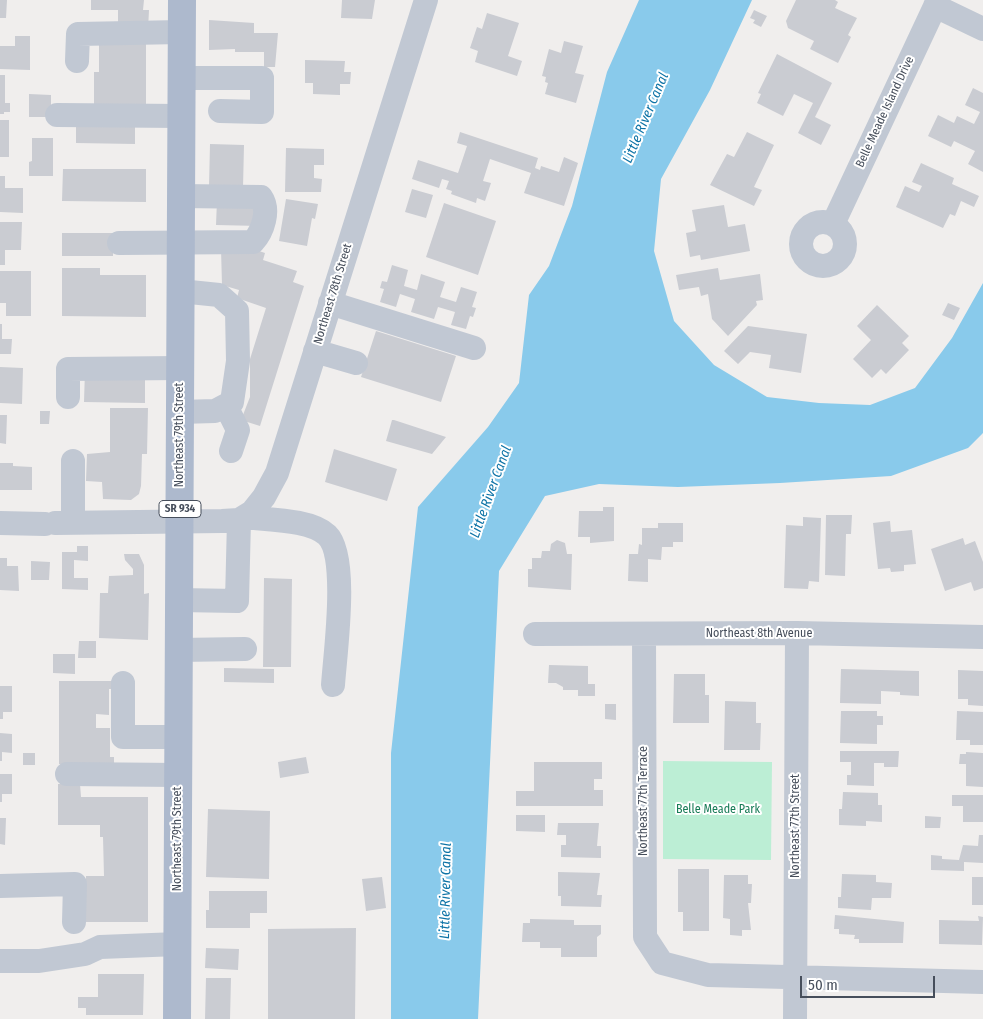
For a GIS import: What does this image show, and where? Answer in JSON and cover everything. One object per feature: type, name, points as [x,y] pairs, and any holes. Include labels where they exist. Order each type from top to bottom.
[{"type":"main road","name":"Northeast 79th Street","points":[[177,1019],[182,0]]},
{"type":"street","name":"Northeast 78th Street","points":[[242,518],[257,506],[277,473],[426,0]]},
{"type":"street","points":[[936,3],[983,29]]},
{"type":"street","name":"Belle Meade Island Drive","points":[[833,224],[936,3]]},
{"type":"street","points":[[77,61],[78,34],[181,32]]},
{"type":"street","points":[[181,78],[262,78],[262,112],[220,111]]},
{"type":"street","points":[[57,115],[181,116]]},
{"type":"street","points":[[118,243],[253,242],[260,234],[265,213],[264,202],[261,197],[181,196]]},
{"type":"street","points":[[180,291],[219,295],[237,311],[238,361],[232,402],[215,411],[180,412]]},
{"type":"street","points":[[330,303],[474,348]]},
{"type":"street","points":[[315,351],[356,363]]},
{"type":"street","points":[[68,397],[68,369],[180,368]]},
{"type":"street","points":[[226,406],[238,430],[231,452]]},
{"type":"street","points":[[58,523],[73,461]]},
{"type":"street","points":[[179,600],[237,601],[242,518]]},
{"type":"street","points":[[0,523],[180,522],[242,518],[304,524],[326,534],[334,545],[340,572],[333,685]]},
{"type":"street","name":"Northeast 8th Avenue","points":[[535,634],[797,634],[983,637]]},
{"type":"street","name":"Northeast 77th Street","points":[[795,1019],[797,634]]},
{"type":"street","name":"Northeast 77th Terrace","points":[[644,635],[645,937],[662,963],[708,975],[795,979]]},
{"type":"street","points":[[179,650],[245,650]]},
{"type":"street","points":[[123,683],[123,737],[179,737]]},
{"type":"street","points":[[67,774],[178,775]]},
{"type":"street","points":[[0,886],[75,884],[74,922]]},
{"type":"street","points":[[0,961],[39,961],[85,954],[100,947],[178,944]]},
{"type":"street","points":[[795,979],[983,982]]},
{"type":"green space","name":"Belle Meade Park","points":[[663,761],[772,762],[771,860],[663,859]]},
{"type":"water","name":"Little River Canal","points":[[639,0],[752,0],[710,90],[661,179],[654,251],[674,321],[714,365],[767,397],[819,403],[870,405],[915,388],[952,338],[983,283],[983,433],[968,448],[891,476],[678,487],[599,484],[545,496],[499,571],[478,1019],[391,1019],[391,753],[418,507],[488,427],[519,383],[529,295],[549,266],[572,206],[607,72]]},
{"type":"building","points":[[0,0],[7,0],[6,18],[0,18]]},
{"type":"building","points":[[91,0],[144,0],[143,10],[149,10],[148,30],[118,30],[118,10],[91,10]]},
{"type":"building","points":[[342,0],[375,0],[372,19],[341,18]]},
{"type":"building","points":[[796,0],[835,0],[838,2],[835,8],[857,18],[848,35],[851,37],[838,63],[810,49],[814,41],[788,28],[786,21]]},
{"type":"building","points":[[754,10],[767,16],[761,27],[753,23],[755,20],[750,18]]},
{"type":"building","points":[[487,13],[519,23],[508,56],[522,61],[517,76],[475,62],[478,51],[470,48],[477,27],[482,29]]},
{"type":"building","points":[[209,20],[254,23],[254,33],[278,33],[275,67],[264,67],[264,52],[235,52],[235,49],[209,50]]},
{"type":"building","points":[[15,36],[30,36],[30,70],[0,69],[0,46],[15,46]]},
{"type":"building","points":[[99,36],[146,37],[146,110],[94,110],[94,72],[99,72]]},
{"type":"building","points":[[564,41],[583,46],[575,73],[584,75],[576,103],[545,94],[548,83],[545,82],[546,77],[542,76],[549,49],[561,53]]},
{"type":"building","points":[[777,54],[832,83],[815,117],[831,125],[821,145],[798,133],[813,103],[794,94],[783,116],[757,103],[761,94],[758,93]]},
{"type":"building","points":[[305,60],[345,61],[344,72],[351,72],[350,84],[340,84],[340,95],[313,94],[313,83],[305,83]]},
{"type":"building","points":[[0,75],[5,75],[5,103],[10,103],[10,112],[4,112],[4,114],[0,114]]},
{"type":"building","points":[[973,88],[983,93],[983,172],[968,164],[975,151],[954,141],[951,147],[928,136],[938,115],[954,123],[957,116],[974,124],[980,112],[965,105]]},
{"type":"building","points":[[29,94],[51,95],[51,117],[29,117]]},
{"type":"building","points":[[76,118],[135,119],[135,144],[76,143]]},
{"type":"building","points":[[0,120],[9,120],[9,157],[0,157]]},
{"type":"building","points":[[460,132],[538,158],[535,168],[540,170],[541,166],[559,172],[564,157],[578,163],[564,206],[524,193],[531,173],[490,159],[483,181],[491,183],[485,201],[477,198],[476,203],[451,194],[452,191],[446,189],[449,181],[442,179],[439,188],[412,179],[418,160],[458,173],[467,146],[457,143]]},
{"type":"building","points":[[747,132],[774,145],[754,187],[762,190],[754,206],[710,185],[727,154],[734,157]]},
{"type":"building","points":[[32,138],[53,138],[53,176],[29,176],[29,162],[32,161]]},
{"type":"building","points":[[210,144],[244,145],[243,188],[209,187]]},
{"type":"building","points":[[286,148],[324,149],[324,165],[314,165],[314,178],[322,179],[321,192],[285,192]]},
{"type":"building","points":[[921,163],[954,178],[952,184],[979,196],[974,207],[961,201],[955,216],[950,214],[943,228],[896,207],[905,186],[919,192],[922,186],[912,182]]},
{"type":"building","points":[[63,169],[146,169],[146,202],[62,201]]},
{"type":"building","points":[[0,176],[5,176],[5,188],[23,188],[23,213],[0,212]]},
{"type":"building","points":[[412,189],[433,195],[426,218],[405,212]]},
{"type":"building","points":[[286,199],[318,204],[315,219],[312,218],[307,246],[279,241]]},
{"type":"building","points":[[217,200],[260,201],[260,226],[216,225]]},
{"type":"building","points":[[444,203],[496,221],[478,275],[426,257]]},
{"type":"building","points":[[724,205],[728,227],[745,224],[750,251],[701,260],[700,255],[690,257],[686,233],[696,231],[692,210]]},
{"type":"building","points":[[0,222],[22,222],[21,250],[5,250],[5,265],[0,265]]},
{"type":"building","points":[[62,233],[113,233],[113,256],[62,256]]},
{"type":"building","points":[[221,249],[253,249],[265,253],[263,260],[297,271],[293,282],[304,286],[260,426],[241,420],[250,397],[250,359],[266,308],[237,298],[239,290],[222,285]]},
{"type":"building","points":[[392,265],[408,270],[404,286],[417,290],[421,274],[445,282],[440,297],[456,302],[461,287],[477,292],[472,307],[476,308],[473,317],[470,316],[466,329],[451,325],[455,312],[438,307],[434,319],[411,312],[415,299],[400,294],[396,307],[380,302],[384,289],[380,288],[382,281],[387,282]]},
{"type":"building","points":[[62,268],[100,268],[100,275],[146,275],[146,317],[62,316]]},
{"type":"building","points":[[718,268],[720,280],[760,274],[763,300],[756,301],[757,305],[728,336],[712,319],[708,294],[701,296],[699,287],[679,290],[676,275]]},
{"type":"building","points":[[0,271],[31,271],[31,316],[6,316],[6,303],[0,303]]},
{"type":"building","points":[[948,303],[960,308],[954,320],[942,315]]},
{"type":"building","points":[[877,305],[909,336],[902,343],[909,350],[886,374],[881,369],[872,378],[853,359],[871,340],[857,326]]},
{"type":"building","points":[[0,324],[2,324],[2,339],[12,339],[11,354],[0,354]]},
{"type":"building","points":[[748,326],[807,334],[801,373],[769,368],[771,355],[750,352],[738,364],[724,351]]},
{"type":"building","points":[[376,331],[456,356],[441,402],[361,377]]},
{"type":"building","points":[[0,367],[23,368],[22,404],[0,403]]},
{"type":"building","points":[[85,370],[145,371],[145,403],[84,402]]},
{"type":"building","points":[[110,408],[148,408],[147,454],[142,454],[139,494],[131,500],[103,499],[102,482],[86,481],[87,454],[110,452]]},
{"type":"building","points":[[40,411],[50,411],[49,424],[40,424]]},
{"type":"building","points":[[0,415],[7,415],[6,444],[0,443]]},
{"type":"building","points":[[392,420],[446,437],[432,454],[386,441]]},
{"type":"building","points":[[334,449],[397,469],[387,501],[325,482]]},
{"type":"building","points":[[0,463],[13,463],[13,466],[32,467],[32,490],[0,490]]},
{"type":"building","points":[[603,507],[614,507],[614,541],[590,543],[590,537],[578,537],[579,511],[603,511]]},
{"type":"building","points":[[826,515],[852,515],[851,534],[846,534],[845,576],[825,575]]},
{"type":"building","points":[[803,517],[821,518],[819,582],[809,581],[808,589],[784,588],[786,525],[803,526]]},
{"type":"building","points":[[890,521],[891,532],[912,530],[916,564],[904,565],[904,571],[891,572],[890,568],[878,569],[873,523]]},
{"type":"building","points":[[658,523],[683,523],[683,542],[673,542],[673,547],[662,547],[661,560],[648,559],[648,582],[628,581],[629,554],[638,554],[639,544],[642,545],[642,528],[658,528]]},
{"type":"building","points":[[963,538],[965,545],[975,541],[983,562],[983,588],[974,591],[971,582],[945,591],[931,549]]},
{"type":"building","points":[[557,540],[565,543],[567,554],[572,554],[571,590],[528,587],[528,569],[532,569],[532,558],[541,558],[542,551],[550,551],[551,544]]},
{"type":"building","points":[[77,546],[88,546],[88,561],[74,560],[74,578],[88,578],[88,590],[62,589],[62,552],[77,552]]},
{"type":"building","points":[[124,554],[139,554],[144,565],[144,594],[149,593],[148,640],[99,638],[100,593],[108,593],[109,576],[133,575],[133,569],[125,560]]},
{"type":"building","points":[[0,558],[7,558],[7,566],[18,566],[19,591],[0,590]]},
{"type":"building","points":[[31,561],[50,562],[49,580],[31,580]]},
{"type":"building","points":[[264,578],[292,579],[291,667],[263,667]]},
{"type":"building","points":[[79,641],[96,641],[96,658],[78,658]]},
{"type":"building","points":[[53,654],[75,654],[75,674],[53,673]]},
{"type":"building","points":[[549,665],[588,666],[588,684],[595,684],[595,696],[578,696],[578,690],[563,690],[563,687],[556,683],[548,683]]},
{"type":"building","points":[[224,668],[274,669],[274,683],[224,682]]},
{"type":"building","points":[[841,669],[919,671],[919,696],[881,691],[881,704],[840,703]]},
{"type":"building","points":[[958,670],[983,671],[983,706],[968,705],[968,699],[958,699]]},
{"type":"building","points":[[674,674],[705,674],[705,695],[709,695],[709,723],[673,723]]},
{"type":"building","points":[[59,681],[115,681],[115,689],[109,689],[109,715],[96,714],[96,728],[110,728],[110,757],[114,757],[114,764],[59,764]]},
{"type":"building","points":[[0,686],[12,686],[12,712],[3,712],[3,719],[0,719]]},
{"type":"building","points":[[725,701],[756,702],[756,723],[761,723],[760,750],[724,750]]},
{"type":"building","points":[[605,704],[616,704],[616,720],[605,719]]},
{"type":"building","points":[[841,711],[877,711],[877,716],[883,716],[883,725],[877,725],[877,744],[840,743]]},
{"type":"building","points":[[957,711],[983,712],[983,745],[970,745],[970,740],[956,740]]},
{"type":"building","points":[[0,733],[12,734],[12,753],[2,752],[2,761],[0,761]]},
{"type":"building","points":[[840,751],[899,751],[898,767],[884,767],[884,763],[874,763],[874,786],[847,785],[847,775],[851,775],[851,762],[840,762]]},
{"type":"building","points":[[966,752],[983,753],[983,787],[966,786],[966,764],[959,764],[960,754],[966,754]]},
{"type":"building","points":[[23,753],[35,753],[35,765],[23,765]]},
{"type":"building","points":[[306,757],[309,773],[280,778],[278,762]]},
{"type":"building","points":[[534,762],[602,762],[602,779],[594,779],[594,790],[603,790],[603,806],[516,806],[516,791],[534,791]]},
{"type":"building","points":[[0,774],[12,774],[12,794],[2,794],[2,802],[0,802]]},
{"type":"building","points":[[58,784],[80,784],[81,797],[148,797],[148,922],[86,922],[86,876],[104,876],[103,837],[100,837],[100,825],[58,825]]},
{"type":"building","points":[[843,792],[878,793],[878,805],[882,805],[882,822],[866,821],[866,826],[839,825],[839,809],[842,809]]},
{"type":"building","points":[[952,795],[983,795],[983,822],[963,822],[963,806],[952,806]]},
{"type":"building","points":[[208,809],[270,811],[269,879],[206,877]]},
{"type":"building","points":[[516,815],[545,815],[545,832],[516,831]]},
{"type":"building","points":[[925,816],[941,817],[940,828],[925,828]]},
{"type":"building","points":[[0,818],[6,818],[5,845],[0,844]]},
{"type":"building","points":[[558,823],[599,823],[597,846],[601,846],[601,858],[561,857],[561,845],[566,845],[566,835],[557,835]]},
{"type":"building","points":[[979,835],[983,835],[983,863],[964,862],[964,871],[931,870],[931,855],[942,856],[942,859],[959,860],[963,845],[978,846]]},
{"type":"building","points":[[678,869],[709,869],[709,931],[683,931],[683,912],[678,912]]},
{"type":"building","points":[[558,872],[600,873],[597,895],[602,895],[601,907],[561,906],[561,896],[558,896]]},
{"type":"building","points":[[842,874],[876,875],[876,882],[892,883],[891,898],[872,898],[871,910],[838,908],[838,897],[841,897]]},
{"type":"building","points":[[724,875],[748,875],[748,884],[752,884],[751,903],[748,903],[751,930],[742,930],[742,936],[730,935],[730,919],[723,918]]},
{"type":"building","points":[[382,877],[386,908],[366,911],[362,879]]},
{"type":"building","points":[[972,877],[983,877],[983,905],[972,905]]},
{"type":"building","points":[[209,891],[267,891],[267,913],[250,913],[250,928],[206,928],[206,910],[209,910]]},
{"type":"building","points":[[835,915],[904,922],[903,943],[859,943],[859,939],[854,939],[855,935],[839,934],[839,929],[834,929]]},
{"type":"building","points":[[978,916],[983,917],[982,945],[939,944],[939,920],[979,921]]},
{"type":"building","points":[[530,919],[574,920],[574,925],[601,925],[601,934],[597,937],[597,957],[561,957],[561,948],[540,948],[540,942],[522,942],[523,923],[530,923]]},
{"type":"building","points":[[356,928],[355,1019],[268,1019],[268,929]]},
{"type":"building","points":[[206,948],[239,949],[238,970],[205,968]]},
{"type":"building","points":[[98,974],[144,974],[143,1015],[86,1015],[86,1008],[78,1008],[78,997],[98,997]]},
{"type":"building","points":[[206,978],[231,978],[230,1019],[205,1019]]}]
